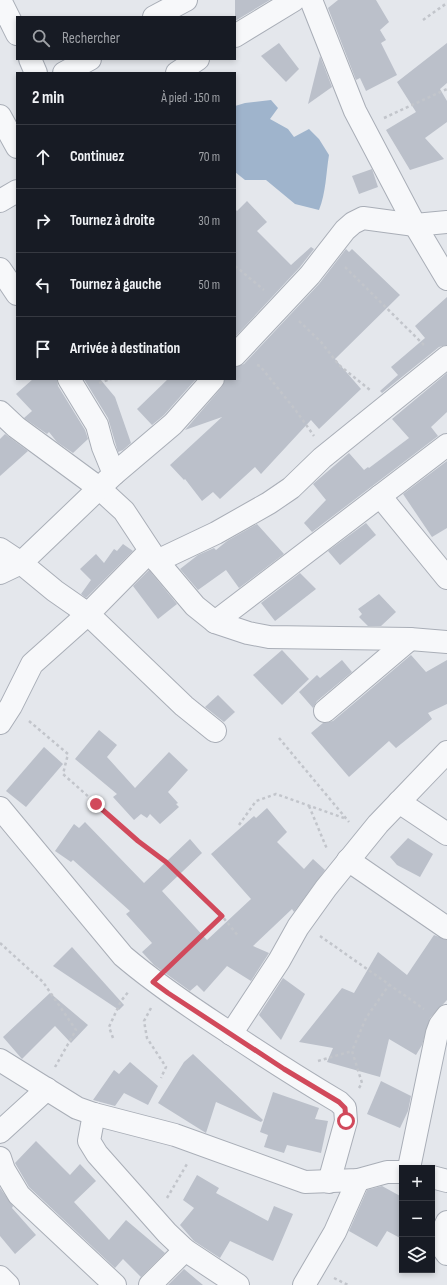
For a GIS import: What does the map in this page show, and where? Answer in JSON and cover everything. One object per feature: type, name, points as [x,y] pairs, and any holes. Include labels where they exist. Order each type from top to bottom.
[{"type":"street","points":[[0,0],[16,32]]},
{"type":"street","points":[[153,11],[186,0]]},
{"type":"street","points":[[236,35],[294,0]]},
{"type":"street","points":[[311,0],[364,128],[415,225],[447,280]]},
{"type":"street","points":[[30,60],[36,72]]},
{"type":"street","points":[[66,72],[88,60]]},
{"type":"street","points":[[178,72],[196,60]]},
{"type":"street","points":[[0,116],[16,145]]},
{"type":"street","points":[[0,201],[16,192]]},
{"type":"street","points":[[244,360],[283,305],[344,230],[363,218],[415,225],[447,222]]},
{"type":"street","points":[[0,269],[16,293]]},
{"type":"street","points":[[6,715],[32,664],[154,556],[216,533],[269,504],[291,488],[326,454],[444,360]]},
{"type":"street","points":[[70,380],[96,425],[102,447],[107,481],[124,511],[154,556],[195,606],[215,622],[248,633],[269,637],[410,639],[447,642]]},
{"type":"street","points":[[0,573],[21,563],[107,481],[172,424],[212,380]]},
{"type":"street","points":[[0,412],[16,427],[107,481]]},
{"type":"street","points":[[215,622],[447,445]]},
{"type":"street","points":[[380,496],[447,578]]},
{"type":"street","points":[[0,548],[21,563],[55,592],[88,614],[184,706],[215,730]]},
{"type":"street","points":[[325,711],[410,639]]},
{"type":"street","points":[[231,1034],[302,922],[348,860],[364,840],[447,752]]},
{"type":"street","points":[[399,802],[447,834]]},
{"type":"street","points":[[0,808],[124,956],[153,981],[284,1069],[339,1102],[345,1108],[347,1113],[346,1121],[329,1182]]},
{"type":"street","points":[[348,860],[447,928]]},
{"type":"street","points":[[410,1165],[437,1033],[445,1019]]},
{"type":"street","points":[[0,1060],[77,1108],[199,1143],[305,1182],[358,1180],[387,1172],[399,1172]]},
{"type":"street","points":[[0,1132],[46,1089]]},
{"type":"street","points":[[94,1114],[89,1141],[97,1154],[167,1233],[185,1250],[238,1285]]},
{"type":"street","points":[[0,1158],[4,1170],[19,1195],[115,1285]]},
{"type":"street","points":[[435,1178],[447,1181]]},
{"type":"street","points":[[304,1285],[336,1232],[358,1180]]},
{"type":"street","points":[[447,1222],[439,1239],[447,1254]]},
{"type":"street","points":[[150,1285],[185,1250]]},
{"type":"street","points":[[0,1277],[8,1285]]},
{"type":"path","points":[[423,20],[447,3]]},
{"type":"path","points":[[364,128],[447,89]]},
{"type":"path","points":[[328,251],[444,360]]},
{"type":"path","points":[[236,267],[283,305],[321,342],[339,365],[367,387],[385,406]]},
{"type":"path","points":[[244,360],[260,366],[297,412],[326,454]]},
{"type":"path","points":[[6,715],[68,754],[63,774],[138,841],[166,862],[222,916],[239,937]]},
{"type":"path","points":[[279,738],[364,840]]},
{"type":"path","points":[[239,825],[256,801],[276,794],[346,818]]},
{"type":"path","points":[[309,805],[328,850]]},
{"type":"path","points":[[112,1038],[109,1027],[121,1001],[153,981],[222,916]]},
{"type":"path","points":[[302,922],[334,947],[389,985],[445,1019]]},
{"type":"path","points":[[0,943],[43,982],[76,1030],[46,1089]]},
{"type":"path","points":[[153,981],[144,1021],[147,1038],[166,1067],[161,1078]]},
{"type":"path","points":[[347,1113],[362,1083],[352,1051],[366,1018],[389,985]]},
{"type":"path","points":[[155,1218],[199,1143]]},
{"type":"water","points":[[271,100],[278,108],[270,119],[288,129],[294,137],[309,129],[319,139],[329,155],[324,190],[319,210],[295,204],[266,180],[245,180],[236,173],[236,106],[245,103]]},
{"type":"building","points":[[235,0],[270,0],[236,20]]},
{"type":"building","points":[[338,0],[376,0],[389,22],[380,30],[386,40],[381,43],[397,75],[366,91],[360,78],[356,80],[328,8]]},
{"type":"building","points":[[279,43],[299,69],[286,82],[261,56]]},
{"type":"building","points":[[447,43],[447,83],[440,89],[447,101],[447,122],[425,138],[444,159],[410,170],[386,130],[416,112],[397,82]]},
{"type":"building","points":[[320,56],[332,87],[308,104]]},
{"type":"building","points":[[372,169],[378,187],[359,194],[352,176]]},
{"type":"building","points":[[247,201],[267,222],[257,231],[291,265],[311,247],[314,249],[300,267],[236,336],[236,210],[237,211]]},
{"type":"building","points":[[346,249],[349,252],[352,249],[400,295],[335,359],[361,389],[319,429],[311,420],[261,474],[255,467],[220,499],[213,492],[202,501],[185,479],[184,480],[170,465],[222,417],[185,430],[222,387],[225,380],[236,380],[236,367],[244,364],[319,284]]},
{"type":"building","points":[[447,297],[447,345],[439,347],[382,393],[380,391],[398,375],[391,367],[425,338],[415,326]]},
{"type":"building","points":[[447,373],[447,412],[431,427],[438,436],[312,532],[304,523],[326,500],[313,484],[349,453],[364,470],[368,467],[369,468],[409,438],[392,419]]},
{"type":"building","points":[[32,380],[57,380],[58,386],[85,430],[88,439],[73,453],[57,442],[49,432],[47,434],[24,418],[32,411],[16,394]]},
{"type":"building","points":[[85,380],[101,380],[115,397],[131,443],[123,450],[118,452],[108,418]]},
{"type":"building","points":[[167,380],[195,380],[164,415],[152,425],[137,409]]},
{"type":"building","points":[[5,434],[28,451],[0,476],[0,439]]},
{"type":"building","points":[[447,461],[447,528],[432,537],[403,494]]},
{"type":"building","points":[[366,523],[376,535],[340,565],[328,551]]},
{"type":"building","points":[[257,524],[284,554],[239,588],[226,570],[198,590],[180,569],[198,555],[214,548],[216,550],[227,541]]},
{"type":"building","points":[[123,544],[133,551],[86,598],[81,594],[91,580],[80,569],[96,554],[104,563],[114,549],[117,551]]},
{"type":"building","points":[[149,570],[177,604],[158,619],[133,586]]},
{"type":"building","points":[[300,573],[316,589],[275,621],[261,603]]},
{"type":"building","points":[[379,594],[396,612],[381,626],[368,626],[359,617],[362,614],[358,609]]},
{"type":"building","points":[[282,650],[309,679],[282,705],[253,675]]},
{"type":"building","points":[[411,655],[426,672],[447,660],[447,704],[428,713],[432,719],[396,748],[389,741],[349,777],[311,733],[323,723],[333,721]]},
{"type":"building","points":[[342,660],[352,672],[317,701],[313,708],[299,692],[317,675],[320,678]]},
{"type":"building","points":[[218,695],[235,712],[224,722],[205,707]]},
{"type":"building","points":[[99,730],[117,745],[107,757],[135,788],[169,752],[188,770],[168,792],[178,803],[176,804],[179,807],[160,824],[150,814],[147,818],[141,814],[134,820],[113,797],[117,794],[75,759]]},
{"type":"building","points":[[44,747],[63,764],[26,807],[6,791]]},
{"type":"building","points":[[267,808],[287,832],[277,842],[304,869],[313,859],[325,870],[294,912],[292,909],[253,946],[269,953],[251,981],[227,966],[204,992],[197,985],[190,991],[154,965],[142,952],[152,943],[126,914],[130,911],[73,860],[71,862],[55,851],[74,824],[79,828],[85,822],[144,883],[190,839],[202,853],[162,891],[207,940],[251,899],[211,854],[254,816],[256,818]]},
{"type":"building","points":[[408,838],[433,854],[420,877],[397,865],[390,857]]},
{"type":"building","points":[[434,935],[447,940],[447,1000],[430,1018],[422,1045],[416,1055],[389,1039],[380,1077],[327,1062],[333,1048],[299,1042],[342,988],[354,993],[378,952],[407,975]]},
{"type":"building","points":[[72,947],[124,1005],[119,1010],[53,966]]},
{"type":"building","points":[[283,978],[305,994],[281,1040],[259,1015]]},
{"type":"building","points":[[50,993],[88,1025],[71,1043],[55,1026],[22,1059],[3,1037]]},
{"type":"building","points":[[193,1054],[263,1120],[261,1122],[216,1102],[206,1133],[158,1103],[184,1062]]},
{"type":"building","points":[[130,1062],[158,1086],[148,1105],[124,1093],[115,1106],[93,1100],[114,1070],[119,1074]]},
{"type":"building","points":[[381,1081],[411,1096],[408,1111],[400,1128],[367,1114]]},
{"type":"building","points":[[273,1092],[319,1108],[315,1119],[328,1121],[321,1153],[287,1145],[284,1153],[264,1147],[268,1135],[260,1132]]},
{"type":"building","points":[[36,1141],[70,1175],[80,1164],[96,1181],[74,1202],[109,1240],[126,1220],[165,1253],[141,1277],[123,1259],[115,1268],[29,1187],[15,1163]]},
{"type":"building","points":[[197,1175],[219,1188],[216,1193],[268,1221],[274,1206],[293,1214],[273,1261],[230,1241],[220,1258],[194,1241],[180,1225],[194,1208],[183,1200]]},
{"type":"building","points":[[382,1186],[399,1195],[399,1237],[387,1231],[377,1247],[349,1231],[367,1190]]},
{"type":"building","points":[[0,1188],[13,1206],[12,1208],[36,1235],[15,1254],[0,1236]]},
{"type":"building","points":[[184,1269],[203,1285],[168,1285]]},
{"type":"route","points":[[96,804],[138,841],[166,862],[222,916],[153,982],[284,1069],[339,1102],[345,1108],[347,1113],[346,1121]]}]
